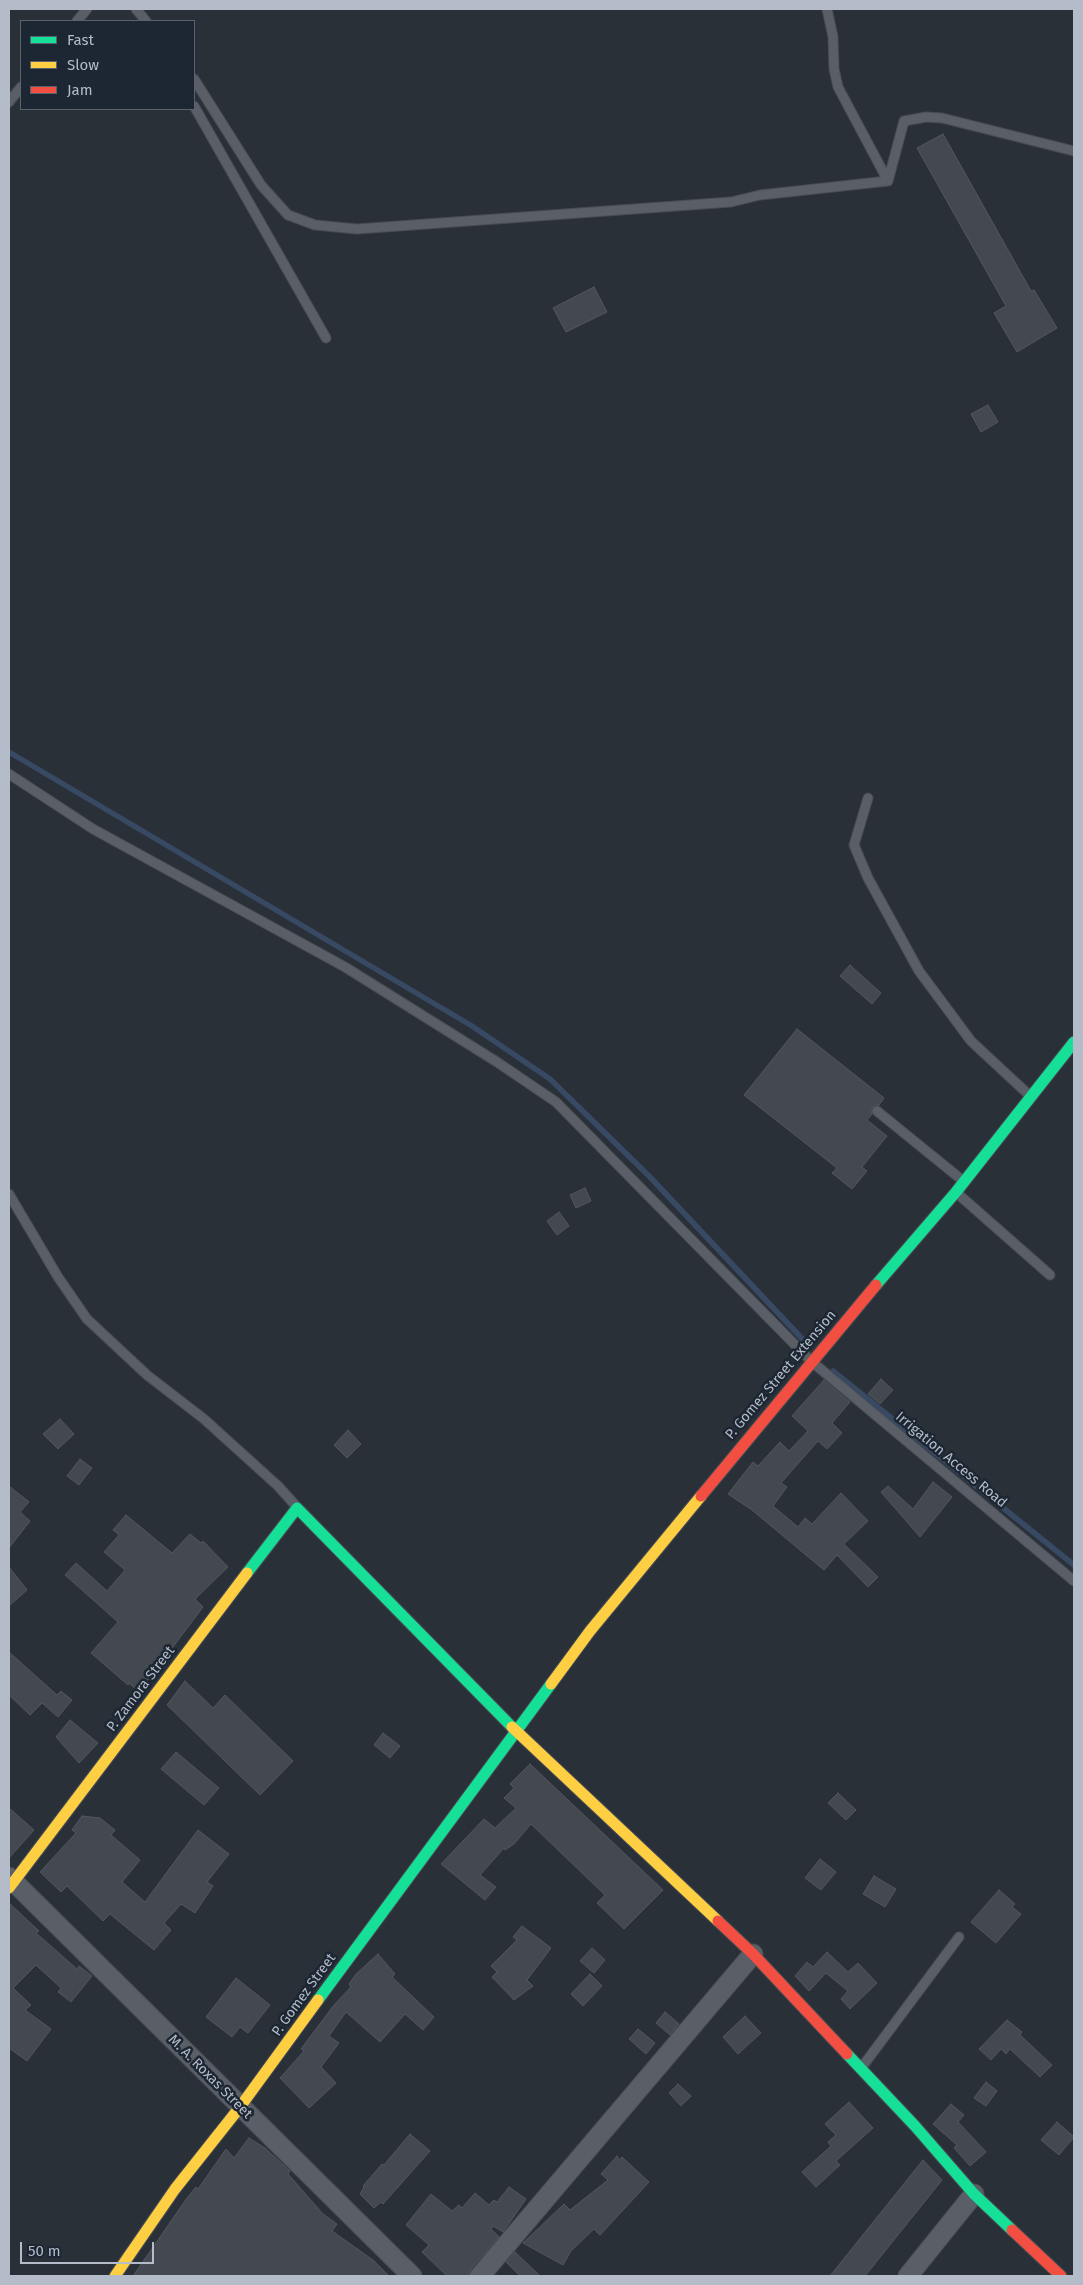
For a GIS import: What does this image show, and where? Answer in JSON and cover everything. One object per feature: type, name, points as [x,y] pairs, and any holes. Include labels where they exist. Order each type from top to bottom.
[{"type":"street","name":"P. Gomez Street Extension","points":[[517,1732],[590,1631],[811,1361],[956,1192],[1074,1042]]},
{"type":"street","points":[[297,1508],[517,1732],[753,1954],[861,2068],[974,2194],[1061,2276]]},
{"type":"street","name":"P. Zamora Street","points":[[10,1882],[297,1508]]},
{"type":"street","name":"P. Gomez Street","points":[[115,2276],[175,2189],[240,2107],[517,1732]]},
{"type":"street","name":"M. A. Roxas Street","points":[[10,1882],[412,2276]]},
{"type":"street","points":[[480,2276],[753,1954]]},
{"type":"street","points":[[908,2276],[974,2194]]},
{"type":"lane","points":[[78,20],[87,9]]},
{"type":"lane","points":[[136,9],[146,20]]},
{"type":"lane","points":[[827,9],[833,37],[834,69],[838,87],[888,181]]},
{"type":"lane","points":[[195,82],[261,185],[288,215],[315,225],[358,229],[711,204],[731,202],[760,195],[888,181]]},
{"type":"lane","points":[[9,102],[20,88]]},
{"type":"lane","points":[[195,108],[326,338]]},
{"type":"lane","points":[[888,181],[904,121],[926,117],[942,118],[1074,151]]},
{"type":"lane","name":"Irrigation Access Road","points":[[9,774],[93,828],[345,967],[497,1062],[556,1102],[811,1361],[1074,1581]]},
{"type":"lane","points":[[868,798],[854,845],[868,878],[919,971],[971,1041],[1031,1097]]},
{"type":"lane","points":[[877,1111],[964,1182]]},
{"type":"lane","points":[[956,1192],[1050,1275]]},
{"type":"lane","points":[[9,1194],[58,1277],[87,1319],[147,1375],[204,1419],[278,1486],[297,1508]]},
{"type":"lane","points":[[861,2068],[959,1937]]},
{"type":"building","points":[[943,134],[1031,291],[1034,290],[1057,328],[1017,352],[994,313],[1006,306],[917,148]]},
{"type":"building","points":[[594,287],[607,312],[566,332],[553,308]]},
{"type":"building","points":[[988,405],[998,422],[981,432],[971,414]]},
{"type":"building","points":[[850,965],[881,993],[872,1004],[840,976]]},
{"type":"building","points":[[797,1029],[884,1098],[879,1105],[872,1107],[872,1114],[867,1120],[887,1136],[862,1167],[867,1171],[852,1189],[832,1173],[837,1168],[744,1095]]},
{"type":"building","points":[[585,1188],[591,1201],[576,1208],[570,1195]]},
{"type":"building","points":[[559,1212],[569,1226],[557,1235],[547,1221]]},
{"type":"building","points":[[881,1379],[893,1390],[880,1404],[868,1394]]},
{"type":"building","points":[[824,1380],[850,1402],[832,1423],[842,1433],[827,1449],[818,1441],[781,1483],[787,1487],[773,1506],[798,1527],[805,1518],[812,1524],[841,1493],[868,1521],[844,1544],[878,1577],[868,1587],[837,1555],[824,1570],[752,1510],[728,1494],[753,1462],[758,1466],[780,1442],[789,1451],[808,1431],[792,1416]]},
{"type":"building","points":[[60,1419],[74,1434],[58,1449],[43,1434]]},
{"type":"building","points":[[348,1430],[361,1444],[347,1458],[334,1445]]},
{"type":"building","points":[[80,1459],[92,1468],[79,1485],[67,1476]]},
{"type":"building","points":[[933,1482],[952,1497],[920,1537],[881,1492],[888,1486],[913,1509]]},
{"type":"building","points":[[9,1486],[29,1502],[20,1512],[30,1521],[9,1548]]},
{"type":"building","points":[[126,1515],[172,1553],[190,1534],[201,1543],[203,1541],[228,1567],[195,1599],[203,1607],[139,1692],[129,1683],[128,1685],[91,1653],[118,1622],[65,1575],[76,1563],[107,1591],[125,1570],[104,1552],[119,1535],[113,1530]]},
{"type":"building","points":[[9,1567],[27,1590],[9,1606]]},
{"type":"building","points":[[9,1652],[57,1695],[61,1691],[72,1700],[58,1717],[42,1703],[30,1715],[9,1695]]},
{"type":"building","points":[[185,1681],[213,1708],[225,1695],[293,1761],[260,1795],[167,1705]]},
{"type":"building","points":[[70,1720],[98,1743],[79,1763],[56,1737]]},
{"type":"building","points":[[383,1733],[400,1746],[390,1758],[374,1745]]},
{"type":"building","points":[[176,1752],[219,1788],[204,1805],[161,1769]]},
{"type":"building","points":[[530,1764],[663,1890],[624,1929],[597,1903],[605,1895],[531,1824],[514,1844],[505,1850],[504,1848],[480,1875],[496,1887],[485,1900],[441,1864],[484,1819],[495,1828],[516,1808],[504,1798],[514,1788],[510,1784]]},
{"type":"building","points":[[838,1793],[856,1810],[846,1820],[828,1803]]},
{"type":"building","points":[[9,1808],[34,1830],[9,1858]]},
{"type":"building","points":[[82,1816],[100,1818],[115,1830],[111,1835],[140,1860],[122,1882],[145,1902],[198,1830],[229,1854],[207,1882],[213,1886],[195,1913],[181,1904],[164,1923],[171,1930],[154,1950],[110,1914],[103,1921],[67,1886],[61,1892],[40,1872],[76,1833],[72,1830]]},
{"type":"building","points":[[820,1859],[836,1872],[821,1890],[805,1878]]},
{"type":"building","points":[[874,1876],[896,1889],[885,1907],[863,1894]]},
{"type":"building","points":[[999,1890],[1015,1904],[1012,1907],[1021,1914],[996,1943],[971,1922]]},
{"type":"building","points":[[9,1903],[39,1931],[36,1933],[77,1969],[79,1966],[92,1976],[71,2002],[58,1992],[61,1988],[36,1965],[13,1988],[31,2005],[25,2010],[51,2029],[27,2061],[9,2048]]},
{"type":"building","points":[[522,1926],[551,1948],[527,1980],[533,1986],[514,2000],[492,1977],[497,1972],[491,1966],[517,1940],[513,1937]]},
{"type":"building","points":[[592,1948],[605,1960],[594,1973],[580,1961]]},
{"type":"building","points":[[827,1952],[848,1972],[858,1963],[877,1983],[850,2009],[841,1999],[848,1991],[826,1973],[809,1991],[795,1976],[807,1962],[813,1967]]},
{"type":"building","points":[[378,1954],[395,1974],[392,1977],[434,2017],[423,2030],[405,2014],[380,2042],[346,2012],[329,2036],[339,2043],[321,2067],[336,2083],[309,2108],[280,2078],[304,2051],[301,2049],[334,2005],[351,1987],[349,1984],[356,1974]]},
{"type":"building","points":[[590,1974],[602,1986],[583,2006],[571,1994]]},
{"type":"building","points":[[236,1978],[270,2005],[248,2033],[240,2027],[232,2037],[206,2017]]},
{"type":"building","points":[[665,2012],[679,2024],[670,2035],[656,2023]]},
{"type":"building","points":[[745,2016],[761,2033],[738,2054],[723,2037]]},
{"type":"building","points":[[1007,2020],[1022,2032],[1020,2035],[1052,2065],[1040,2077],[1010,2049],[1006,2054],[1001,2049],[991,2060],[979,2049]]},
{"type":"building","points":[[638,2029],[655,2043],[646,2054],[629,2039]]},
{"type":"building","points":[[986,2082],[997,2091],[986,2106],[974,2098]]},
{"type":"building","points":[[678,2084],[691,2096],[681,2106],[669,2093]]},
{"type":"building","points":[[849,2102],[873,2128],[836,2161],[840,2165],[816,2187],[802,2172],[831,2146],[828,2142],[836,2135],[825,2124]]},
{"type":"building","points":[[951,2104],[964,2115],[958,2122],[986,2152],[970,2166],[954,2148],[957,2145],[933,2124]]},
{"type":"building","points":[[1057,2122],[1074,2137],[1059,2155],[1041,2140]]},
{"type":"building","points":[[410,2134],[430,2151],[383,2204],[381,2202],[374,2208],[360,2194],[363,2186]]},
{"type":"building","points":[[249,2138],[265,2148],[290,2171],[288,2174],[323,2214],[337,2224],[332,2231],[373,2260],[389,2276],[133,2276],[187,2198],[196,2187],[198,2189],[226,2149],[234,2158]]},
{"type":"building","points":[[617,2156],[619,2160],[622,2157],[649,2182],[600,2235],[594,2229],[571,2251],[563,2265],[523,2243],[564,2204],[570,2210],[608,2180],[601,2174]]},
{"type":"building","points":[[923,2160],[942,2180],[865,2276],[830,2276]]},
{"type":"building","points":[[509,2187],[526,2199],[503,2232],[493,2226],[491,2229],[499,2237],[471,2269],[469,2276],[447,2276],[422,2252],[429,2245],[406,2225],[431,2194],[452,2211],[459,2205],[462,2208],[475,2193],[489,2205],[494,2200],[497,2202]]},
{"type":"building","points":[[515,2252],[540,2276],[520,2276],[506,2262]]},
{"type":"waterway","points":[[9,752],[472,1026],[550,1079],[649,1176],[809,1346]]},
{"type":"waterway","points":[[833,1371],[1074,1565]]},
{"type":"traffic: fast","points":[[876,1285],[956,1192],[1074,1042]]},
{"type":"traffic: fast","points":[[247,1573],[297,1508],[512,1727]]},
{"type":"traffic: fast","points":[[318,2000],[551,1684]]},
{"type":"traffic: fast","points":[[847,2054],[915,2126],[974,2194],[1012,2230]]},
{"type":"traffic: slow","points":[[551,1684],[590,1631],[701,1496]]},
{"type":"traffic: slow","points":[[9,1888],[247,1573]]},
{"type":"traffic: slow","points":[[512,1727],[718,1921]]},
{"type":"traffic: slow","points":[[115,2276],[175,2189],[240,2107],[318,2000]]},
{"type":"traffic: jam","points":[[701,1496],[876,1285]]},
{"type":"traffic: jam","points":[[718,1921],[753,1954],[847,2054]]},
{"type":"traffic: jam","points":[[1012,2230],[1061,2276]]}]
